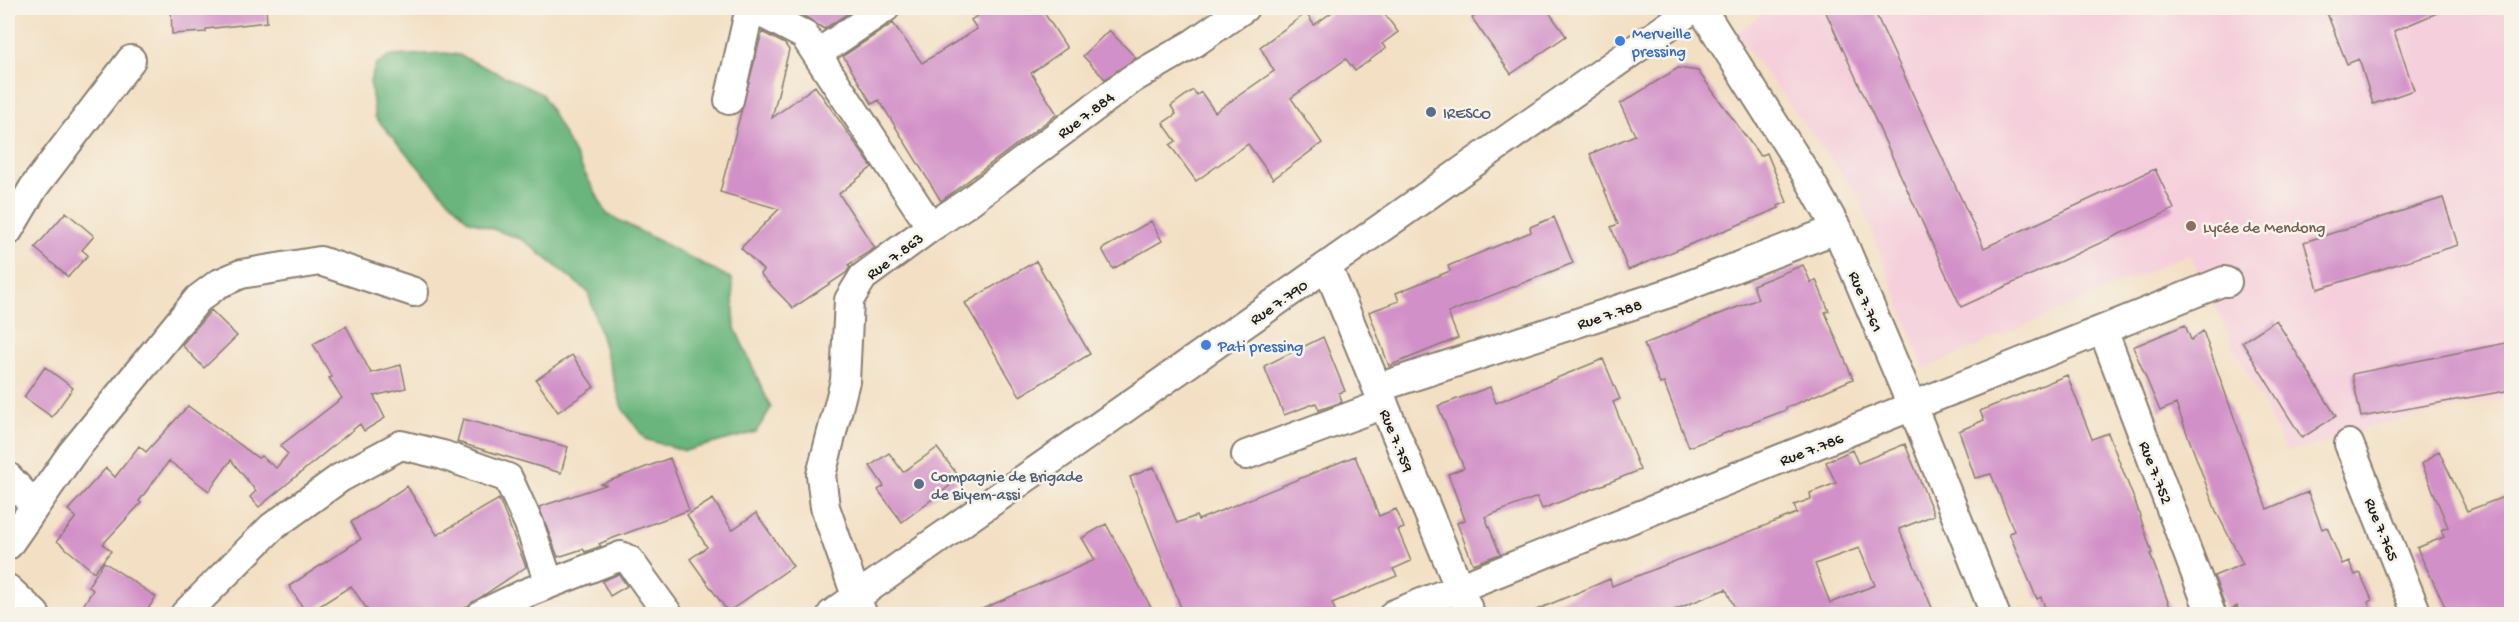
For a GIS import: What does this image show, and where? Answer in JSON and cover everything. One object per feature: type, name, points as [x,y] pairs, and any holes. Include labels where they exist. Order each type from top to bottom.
[{"type":"street","name":"Rue 7.863","points":[[751,8],[804,35],[931,227],[863,277],[849,300],[845,381],[821,475],[825,507],[859,606]]},
{"type":"street","points":[[729,100],[751,8]]},
{"type":"street","points":[[817,54],[885,8]]},
{"type":"street","name":"Rue 7.884","points":[[931,227],[967,203],[1132,79],[1194,43],[1244,8]]},
{"type":"street","name":"Rue 7.790","points":[[832,615],[859,606],[1327,266],[1694,8]]},
{"type":"street","name":"Rue 7.761","points":[[1701,8],[1808,177],[1837,229],[1913,408],[1995,615]]},
{"type":"street","points":[[8,231],[34,187],[131,60]]},
{"type":"street","name":"Rue 7.788","points":[[1246,455],[1380,396],[1666,294],[1837,229]]},
{"type":"street","points":[[8,545],[72,453],[198,299],[218,284],[241,274],[320,261],[414,292]]},
{"type":"street","name":"Rue 7.759","points":[[1327,266],[1470,615]]},
{"type":"street","name":"Rue 7.786","points":[[1394,615],[2224,281],[2227,282]]},
{"type":"street","name":"Rue 7.752","points":[[2103,330],[2211,615]]},
{"type":"street","name":"Rue 7.765","points":[[2349,444],[2417,615]]},
{"type":"street","points":[[185,615],[272,527],[340,478],[402,445],[443,455],[508,478],[529,524],[549,584]]},
{"type":"street","points":[[8,477],[35,506]]},
{"type":"street","points":[[482,615],[549,584],[621,556],[629,560],[668,615]]},
{"type":"street","points":[[8,589],[35,615]]},
{"type":"shaded area","name":"Lycée de Mendong","points":[[1772,8],[2511,8],[2511,397],[2374,425],[2340,440],[2286,451],[2189,254],[1924,369],[1860,198],[1736,34]]},
{"type":"green space","points":[[445,53],[459,55],[542,94],[607,214],[732,279],[735,328],[771,408],[756,432],[685,451],[645,439],[622,408],[588,292],[523,240],[468,220],[375,117],[370,81],[376,64],[390,56]]},
{"type":"building","points":[[171,8],[266,8],[267,22],[206,29],[206,32],[172,34]]},
{"type":"building","points":[[792,8],[856,8],[824,29]]},
{"type":"building","points":[[989,8],[1041,8],[1067,48],[1031,73],[1057,114],[941,201],[879,100],[872,104],[843,56],[893,23],[922,63],[977,29],[971,20]]},
{"type":"building","points":[[1338,8],[1380,8],[1398,32],[1382,44],[1386,48],[1355,71],[1346,59],[1291,98],[1322,143],[1273,179],[1248,144],[1196,181],[1170,145],[1176,141],[1163,123],[1176,114],[1171,106],[1193,90],[1197,95],[1201,92],[1215,112],[1274,71],[1260,47],[1306,13],[1314,25]]},
{"type":"building","points":[[1469,8],[1546,8],[1566,36],[1511,74],[1472,18],[1475,16]]},
{"type":"building","points":[[1824,8],[1873,8],[1984,248],[2155,169],[2174,209],[1961,307]]},
{"type":"building","points":[[2325,8],[2449,8],[2394,31],[2414,90],[2373,104],[2359,59],[2347,64]]},
{"type":"building","points":[[1109,30],[1136,58],[1105,79],[1083,56]]},
{"type":"building","points":[[762,32],[785,44],[789,50],[772,118],[815,86],[872,167],[839,194],[875,248],[848,265],[850,267],[846,273],[793,308],[760,274],[763,270],[741,248],[779,209],[720,192]]},
{"type":"building","points":[[1678,68],[1698,71],[1760,156],[1767,153],[1787,202],[1778,206],[1779,208],[1628,270],[1611,227],[1618,224],[1590,154],[1635,135],[1620,104]]},
{"type":"building","points":[[2443,198],[2458,245],[2318,289],[2304,242]]},
{"type":"building","points":[[66,212],[94,236],[82,250],[88,255],[68,277],[35,248]]},
{"type":"building","points":[[1554,217],[1573,263],[1448,313],[1458,338],[1389,366],[1369,312],[1399,301],[1396,293],[1450,271],[1448,266],[1531,232],[1530,227]]},
{"type":"building","points":[[1151,221],[1162,241],[1113,269],[1102,249]]},
{"type":"building","points":[[1036,261],[1090,354],[1020,396],[965,303]]},
{"type":"building","points":[[1803,265],[1811,283],[1816,280],[1829,311],[1825,312],[1853,379],[1786,408],[1786,410],[1689,447],[1664,383],[1660,384],[1644,344],[1758,299],[1753,285]]},
{"type":"building","points":[[211,310],[237,336],[204,368],[182,345]]},
{"type":"building","points":[[2276,320],[2336,416],[2302,438],[2242,342]]},
{"type":"building","points":[[2185,325],[2191,340],[2203,331],[2267,509],[2308,492],[2322,529],[2327,527],[2342,564],[2349,561],[2355,575],[2360,573],[2372,600],[2368,602],[2373,615],[2241,615],[2237,606],[2227,612],[2214,576],[2243,564],[2216,511],[2176,404],[2160,411],[2133,347]]},
{"type":"building","points":[[346,326],[371,373],[401,365],[406,388],[374,396],[385,418],[364,431],[360,424],[259,507],[250,497],[256,491],[231,460],[209,491],[169,461],[139,501],[141,503],[103,544],[111,551],[94,572],[57,541],[76,517],[68,510],[106,468],[115,477],[139,446],[146,452],[188,406],[258,458],[261,456],[276,468],[288,454],[280,446],[342,398],[329,378],[332,377],[313,344]]},
{"type":"building","points":[[1323,337],[1345,391],[1339,393],[1342,402],[1319,410],[1316,403],[1284,415],[1264,366]]},
{"type":"building","points":[[2511,342],[2511,390],[2361,417],[2352,374]]},
{"type":"building","points":[[572,355],[594,387],[558,412],[536,380]]},
{"type":"building","points":[[1603,359],[1620,399],[1613,402],[1640,470],[1542,509],[1537,497],[1485,517],[1500,554],[1473,564],[1457,523],[1465,520],[1448,474],[1464,468],[1438,406],[1490,387],[1496,403]]},
{"type":"building","points":[[45,367],[73,388],[52,417],[24,397]]},
{"type":"building","points":[[2067,375],[2092,439],[2108,433],[2136,504],[2152,553],[2150,554],[2173,615],[2048,615],[2041,597],[2037,599],[2009,533],[2014,531],[1991,474],[1975,478],[1959,431],[1984,420],[1980,411]]},
{"type":"building","points":[[463,419],[568,447],[561,473],[457,442]]},
{"type":"building","points":[[1905,444],[1934,515],[1899,529],[1935,615],[1738,615],[1726,589],[1662,615],[1524,615],[1610,579],[1612,586],[1797,513],[1794,505],[1811,499],[1810,493],[1836,483],[1826,462],[1852,450],[1858,463]],"holes":[[[1859,548],[1875,585],[1830,603],[1815,564]]]},
{"type":"building","name":"Compagnie de Brigade de Biyem-assi","points":[[937,448],[960,478],[902,522],[878,490],[884,486],[870,466],[889,453],[903,472]]},
{"type":"building","points":[[2439,451],[2467,511],[2511,494],[2511,615],[2449,615],[2417,548],[2444,537],[2441,530],[2448,527],[2422,464]]},
{"type":"building","points":[[1355,456],[1379,516],[1396,509],[1404,528],[1398,530],[1411,561],[1393,569],[1397,576],[1332,603],[1337,615],[1184,615],[1130,477],[1154,467],[1177,523],[1196,516],[1198,520]]},
{"type":"building","points":[[670,458],[689,510],[608,540],[599,544],[601,546],[585,552],[583,549],[558,557],[539,507],[606,485],[601,484]]},
{"type":"building","points":[[407,486],[437,535],[499,499],[526,567],[454,615],[371,615],[351,586],[307,614],[289,586],[361,539],[351,522]]},
{"type":"building","points":[[713,499],[732,530],[756,513],[793,566],[728,612],[690,559],[707,547],[687,515]]},
{"type":"building","points":[[1106,524],[1155,615],[968,615],[1095,560],[1082,538]]},
{"type":"building","points":[[104,562],[156,597],[144,615],[77,615],[93,590],[88,586]]},
{"type":"building","points":[[619,574],[627,586],[610,596],[602,581]]},
{"type":"place","name":"Merveille pressing","points":[[1620,41]]},
{"type":"place","name":"IRESCO","points":[[1431,112]]},
{"type":"place","name":"Lycée de Mendong","points":[[2191,226]]},
{"type":"place","name":"Pati pressing","points":[[1206,345]]},
{"type":"place","name":"Compagnie de Brigade de Biyem-assi","points":[[919,484]]}]
